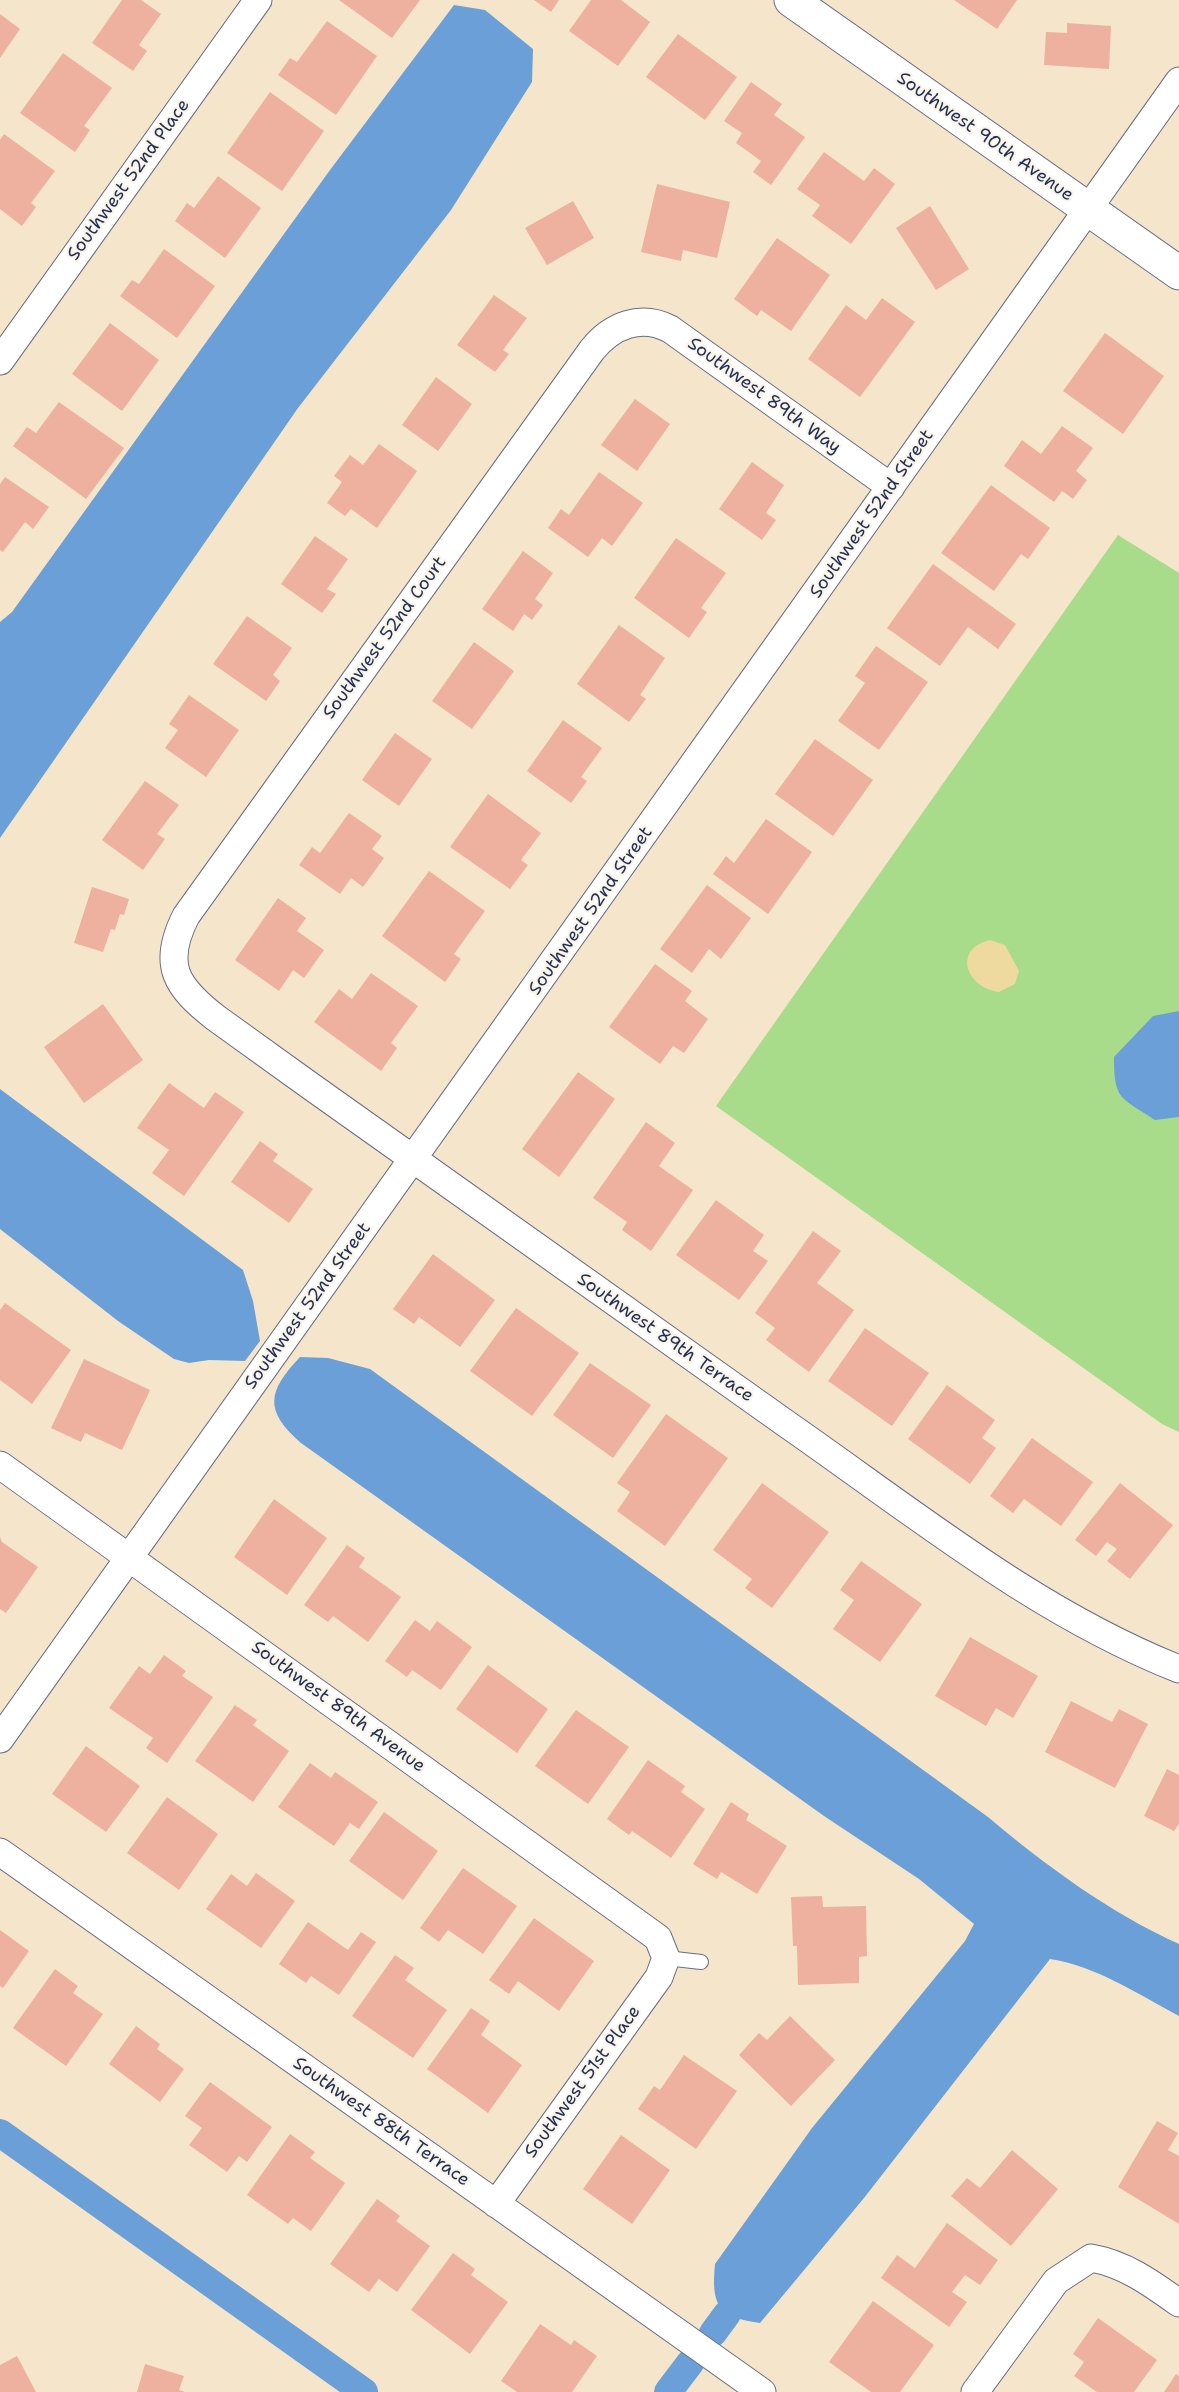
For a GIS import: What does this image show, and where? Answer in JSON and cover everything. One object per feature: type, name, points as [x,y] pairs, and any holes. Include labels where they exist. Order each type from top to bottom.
[{"type":"street","name":"Southwest 52nd Place","points":[[0,361],[258,0]]},
{"type":"street","name":"Southwest 90th Avenue","points":[[791,0],[1179,273]]},
{"type":"street","name":"Southwest 52nd Street","points":[[0,1739],[1179,81]]},
{"type":"street","name":"Southwest 89th Way","points":[[631,323],[650,321],[670,329],[891,487]]},
{"type":"street","name":"Southwest 52nd Court","points":[[176,973],[173,950],[186,915],[592,350],[608,334],[631,323]]},
{"type":"street","name":"Southwest 89th Terrace","points":[[176,973],[184,989],[198,1004],[413,1161],[992,1568],[1126,1648],[1179,1669]]},
{"type":"street","name":"Southwest 89th Avenue","points":[[0,1465],[658,1938],[666,1958]]},
{"type":"street","name":"Southwest 88th Terrace","points":[[0,1852],[762,2392]]},
{"type":"street","name":"Southwest 51st Place","points":[[496,2204],[659,1977],[666,1958]]},
{"type":"street","points":[[975,2392],[1056,2281],[1091,2258],[1112,2262],[1135,2272],[1179,2303]]},
{"type":"lane","points":[[666,1958],[701,1962]]},
{"type":"green space","points":[[1118,535],[1179,573],[1179,1432],[1162,1424],[716,1106]]},
{"type":"sand","points":[[990,940],[1005,945],[1019,971],[1015,984],[999,992],[978,983],[968,968],[967,959],[971,951]]},
{"type":"water","points":[[454,5],[485,10],[533,49],[532,82],[451,210],[298,408],[0,838],[0,622],[12,612],[330,170]]},
{"type":"water","points":[[1179,1011],[1179,1117],[1155,1120],[1127,1102],[1118,1090],[1114,1057],[1153,1016]]},
{"type":"water","points":[[0,1089],[243,1270],[253,1301],[260,1341],[245,1361],[209,1360],[189,1363],[174,1359],[118,1321],[0,1229]]},
{"type":"water","points":[[300,1357],[328,1358],[370,1369],[988,1817],[1055,1870],[1128,1918],[1179,1944],[1179,2016],[1100,1974],[1050,1959],[864,2198],[760,2323],[726,2313],[716,2300],[715,2264],[812,2128],[965,1941],[974,1924],[919,1879],[824,1816],[301,1443],[280,1420],[274,1400],[281,1380]]},
{"type":"building","points":[[122,0],[141,0],[161,14],[139,45],[147,51],[133,71],[92,43]]},
{"type":"building","points":[[339,0],[420,0],[392,38]]},
{"type":"building","points":[[534,0],[559,0],[551,12]]},
{"type":"building","points":[[591,0],[621,0],[650,22],[618,66],[569,31]]},
{"type":"building","points":[[954,0],[1017,0],[997,29]]},
{"type":"building","points":[[0,14],[20,29],[0,58]]},
{"type":"building","points":[[327,21],[377,56],[336,115],[278,75],[290,58],[297,62]]},
{"type":"building","points":[[1067,23],[1111,26],[1109,69],[1044,65],[1046,32],[1067,33]]},
{"type":"building","points":[[678,34],[737,77],[705,120],[646,77]]},
{"type":"building","points":[[63,53],[112,88],[84,126],[90,130],[75,152],[20,113]]},
{"type":"building","points":[[751,82],[782,104],[774,115],[805,137],[771,185],[753,172],[761,161],[736,143],[742,133],[724,121]]},
{"type":"building","points":[[270,92],[324,131],[282,191],[227,153]]},
{"type":"building","points":[[4,134],[55,171],[31,203],[36,207],[22,226],[0,209],[0,140]]},
{"type":"building","points":[[824,152],[864,181],[874,168],[895,184],[851,244],[812,216],[820,205],[797,189]]},
{"type":"building","points":[[218,176],[261,208],[225,258],[175,221],[187,203],[194,208]]},
{"type":"building","points":[[657,184],[730,202],[717,258],[683,250],[681,261],[641,252]]},
{"type":"building","points":[[573,201],[594,238],[547,265],[525,228]]},
{"type":"building","points":[[930,206],[969,269],[936,290],[896,228]]},
{"type":"building","points":[[777,238],[830,275],[791,331],[761,310],[757,316],[734,299]]},
{"type":"building","points":[[164,249],[215,286],[177,338],[120,296],[132,280],[139,284]]},
{"type":"building","points":[[494,295],[527,318],[503,350],[509,354],[495,372],[457,345]]},
{"type":"building","points":[[882,298],[915,322],[860,397],[808,359],[846,305],[866,320]]},
{"type":"building","points":[[110,323],[159,360],[122,411],[72,374]]},
{"type":"building","points":[[1105,333],[1164,376],[1123,434],[1063,391]]},
{"type":"building","points":[[436,377],[472,404],[438,451],[402,425]]},
{"type":"building","points":[[635,399],[670,424],[637,471],[601,445]]},
{"type":"building","points":[[59,402],[124,448],[86,499],[13,446],[27,427],[36,433]]},
{"type":"building","points":[[1062,426],[1093,448],[1076,471],[1087,480],[1073,499],[1062,491],[1054,502],[1004,466],[1022,440],[1041,454]]},
{"type":"building","points":[[379,444],[417,471],[377,528],[351,509],[345,516],[327,503],[342,482],[334,476],[350,455],[363,465]]},
{"type":"building","points":[[752,462],[784,485],[766,513],[776,520],[762,540],[719,509]]},
{"type":"building","points":[[599,472],[643,503],[612,546],[602,538],[588,557],[548,528],[561,509],[569,515]]},
{"type":"building","points":[[5,477],[49,507],[33,529],[25,522],[3,552],[0,550],[0,484]]},
{"type":"building","points":[[991,485],[1050,528],[1028,559],[1021,554],[994,591],[941,553]]},
{"type":"building","points":[[315,536],[348,559],[327,589],[336,594],[322,613],[281,584]]},
{"type":"building","points":[[676,538],[726,573],[701,608],[707,612],[689,638],[634,598]]},
{"type":"building","points":[[523,551],[553,573],[535,599],[543,605],[532,620],[524,614],[513,631],[482,609]]},
{"type":"building","points":[[933,564],[1016,624],[998,649],[968,627],[940,666],[887,628]]},
{"type":"building","points":[[247,616],[292,648],[273,675],[280,681],[266,701],[213,664]]},
{"type":"building","points":[[619,625],[665,658],[640,695],[646,699],[629,722],[577,684]]},
{"type":"building","points":[[474,642],[514,671],[472,729],[432,701]]},
{"type":"building","points":[[876,646],[928,682],[879,750],[838,721],[865,683],[855,676]]},
{"type":"building","points":[[189,695],[239,730],[206,777],[165,748],[178,730],[169,724]]},
{"type":"building","points":[[563,720],[602,748],[581,777],[587,781],[571,803],[527,771]]},
{"type":"building","points":[[395,733],[432,759],[399,806],[362,780]]},
{"type":"building","points":[[815,739],[873,780],[833,836],[775,794]]},
{"type":"building","points":[[145,781],[179,805],[157,834],[165,839],[143,870],[102,840]]},
{"type":"building","points":[[488,794],[541,833],[521,860],[528,865],[510,889],[450,847]]},
{"type":"building","points":[[349,813],[382,836],[372,849],[384,858],[363,887],[351,878],[340,894],[299,865],[312,847],[320,853]]},
{"type":"building","points":[[766,819],[812,852],[768,914],[713,874],[726,856],[734,863]]},
{"type":"building","points":[[429,871],[485,911],[454,954],[461,959],[445,982],[382,936]]},
{"type":"building","points":[[707,885],[751,918],[721,959],[709,949],[692,973],[660,949]]},
{"type":"building","points":[[92,887],[129,899],[124,915],[120,914],[115,930],[111,929],[103,952],[74,943]]},
{"type":"building","points":[[278,898],[306,918],[297,931],[324,950],[304,978],[293,970],[279,991],[235,960]]},
{"type":"building","points":[[655,964],[692,991],[685,1001],[708,1019],[684,1053],[673,1046],[660,1064],[609,1027]]},
{"type":"building","points":[[371,973],[418,1006],[391,1043],[397,1048],[381,1071],[314,1022],[339,989],[352,999]]},
{"type":"building","points":[[103,1004],[143,1060],[84,1103],[44,1047]]},
{"type":"building","points":[[578,1072],[615,1099],[559,1177],[522,1149]]},
{"type":"building","points":[[169,1083],[204,1108],[215,1092],[244,1112],[184,1196],[152,1173],[169,1150],[137,1128]]},
{"type":"building","points":[[646,1122],[675,1143],[659,1166],[693,1190],[651,1251],[622,1230],[627,1222],[593,1198]]},
{"type":"building","points":[[260,1141],[278,1154],[273,1161],[313,1189],[289,1223],[231,1182]]},
{"type":"building","points":[[716,1200],[764,1235],[753,1251],[768,1261],[739,1300],[676,1255]]},
{"type":"building","points":[[813,1231],[841,1251],[817,1283],[854,1310],[809,1372],[766,1340],[775,1328],[755,1313]]},
{"type":"building","points":[[433,1254],[495,1300],[460,1347],[419,1317],[414,1324],[393,1309]]},
{"type":"building","points":[[5,1303],[71,1350],[32,1404],[0,1380],[0,1310]]},
{"type":"building","points":[[516,1308],[579,1353],[532,1416],[470,1371]]},
{"type":"building","points":[[865,1328],[929,1373],[892,1426],[828,1381]]},
{"type":"building","points":[[84,1359],[150,1390],[122,1450],[85,1433],[81,1442],[51,1428]]},
{"type":"building","points":[[590,1363],[651,1405],[613,1458],[553,1415]]},
{"type":"building","points":[[947,1385],[995,1420],[982,1438],[996,1448],[970,1484],[908,1439]]},
{"type":"building","points":[[666,1414],[728,1458],[665,1546],[617,1511],[630,1492],[617,1483]]},
{"type":"building","points":[[1032,1438],[1093,1482],[1061,1526],[1024,1499],[1013,1513],[990,1496]]},
{"type":"building","points":[[762,1483],[829,1532],[772,1608],[745,1588],[752,1579],[713,1550]]},
{"type":"building","points":[[1120,1483],[1173,1525],[1130,1579],[1107,1561],[1117,1549],[1107,1542],[1096,1556],[1075,1540]]},
{"type":"building","points":[[274,1499],[327,1538],[287,1595],[234,1557]]},
{"type":"building","points":[[0,1537],[2,1542],[38,1567],[6,1613],[0,1609]]},
{"type":"building","points":[[347,1545],[365,1558],[359,1567],[401,1597],[368,1642],[333,1616],[328,1622],[304,1605]]},
{"type":"building","points":[[861,1561],[922,1604],[880,1662],[833,1629],[854,1600],[840,1590]]},
{"type":"building","points":[[415,1620],[430,1631],[437,1621],[472,1647],[441,1690],[412,1670],[407,1677],[385,1661]]},
{"type":"building","points":[[970,1637],[1038,1676],[1013,1718],[996,1708],[986,1726],[935,1696]]},
{"type":"building","points":[[164,1655],[186,1671],[182,1676],[213,1697],[167,1763],[146,1748],[153,1738],[109,1708],[139,1666],[150,1674]]},
{"type":"building","points":[[488,1665],[548,1709],[517,1753],[456,1709]]},
{"type":"building","points":[[1071,1701],[1112,1722],[1119,1709],[1148,1724],[1115,1788],[1045,1752]]},
{"type":"building","points":[[235,1705],[257,1720],[253,1725],[289,1751],[253,1802],[195,1761]]},
{"type":"building","points":[[576,1710],[629,1747],[588,1804],[535,1766]]},
{"type":"building","points":[[86,1746],[140,1786],[106,1832],[52,1794]]},
{"type":"building","points":[[648,1760],[685,1786],[681,1792],[705,1809],[671,1858],[632,1831],[629,1835],[607,1819]]},
{"type":"building","points":[[310,1763],[331,1778],[335,1772],[378,1802],[359,1829],[350,1823],[334,1846],[278,1807]]},
{"type":"building","points":[[1167,1769],[1179,1775],[1179,1824],[1174,1831],[1144,1816]]},
{"type":"building","points":[[167,1797],[218,1834],[179,1890],[127,1853]]},
{"type":"building","points":[[731,1802],[749,1814],[746,1820],[787,1846],[757,1894],[721,1872],[717,1879],[693,1864]]},
{"type":"building","points":[[384,1812],[438,1851],[403,1900],[349,1861]]},
{"type":"building","points":[[463,1868],[517,1906],[483,1954],[448,1930],[439,1942],[420,1928]]},
{"type":"building","points":[[256,1873],[295,1901],[261,1948],[206,1909],[231,1874],[247,1886]]},
{"type":"building","points":[[822,1896],[823,1907],[866,1906],[867,1956],[859,1957],[859,1983],[798,1985],[797,1946],[793,1946],[791,1897]]},
{"type":"building","points":[[534,1918],[594,1961],[559,2011],[518,1981],[509,1994],[489,1980]]},
{"type":"building","points":[[308,1922],[348,1950],[361,1932],[376,1942],[339,1995],[311,1976],[306,1983],[279,1964]]},
{"type":"building","points":[[0,1930],[29,1951],[3,1988],[0,1986]]},
{"type":"building","points":[[395,1955],[414,1968],[405,1980],[447,2010],[413,2058],[352,2016]]},
{"type":"building","points":[[55,1969],[78,1986],[73,1993],[103,2014],[66,2066],[13,2028]]},
{"type":"building","points":[[471,2008],[490,2021],[481,2035],[522,2065],[488,2113],[427,2069]]},
{"type":"building","points":[[790,2016],[835,2060],[791,2106],[739,2055],[759,2033],[767,2040]]},
{"type":"building","points":[[136,2026],[160,2044],[157,2049],[184,2069],[160,2102],[109,2064]]},
{"type":"building","points":[[684,2055],[737,2091],[696,2149],[638,2109],[654,2086],[660,2090]]},
{"type":"building","points":[[210,2082],[272,2127],[247,2162],[239,2156],[227,2172],[189,2145],[202,2128],[185,2116]]},
{"type":"building","points":[[1157,2121],[1178,2133],[1168,2150],[1179,2156],[1179,2224],[1118,2187]]},
{"type":"building","points":[[290,2134],[315,2152],[310,2158],[345,2183],[311,2231],[293,2218],[288,2224],[247,2195]]},
{"type":"building","points":[[621,2135],[670,2170],[632,2224],[583,2189]]},
{"type":"building","points":[[1012,2150],[1058,2189],[1011,2246],[951,2196],[967,2178],[980,2188]]},
{"type":"building","points":[[377,2199],[400,2216],[396,2221],[430,2246],[397,2292],[379,2279],[369,2292],[330,2264]]},
{"type":"building","points":[[947,2223],[998,2260],[980,2285],[965,2275],[952,2292],[967,2302],[949,2327],[881,2278],[897,2255],[915,2268]]},
{"type":"building","points":[[453,2253],[475,2269],[471,2275],[508,2302],[470,2354],[411,2310]]},
{"type":"building","points":[[873,2301],[934,2345],[900,2392],[871,2392],[829,2362]]},
{"type":"building","points":[[1098,2318],[1157,2360],[1134,2392],[1097,2392],[1074,2376],[1084,2362],[1073,2354]]},
{"type":"building","points":[[540,2324],[571,2345],[574,2340],[597,2356],[572,2392],[517,2392],[501,2381]]},
{"type":"building","points":[[17,2356],[36,2392],[0,2392],[0,2365]]},
{"type":"building","points":[[145,2364],[184,2376],[179,2390],[185,2392],[137,2392]]},
{"type":"building","points":[[1176,2374],[1179,2376],[1179,2392],[1164,2392]]},
{"type":"waterway","points":[[0,2133],[364,2392]]},
{"type":"waterway","points":[[713,2333],[727,2314]]},
{"type":"waterway","points":[[668,2392],[690,2363]]}]
